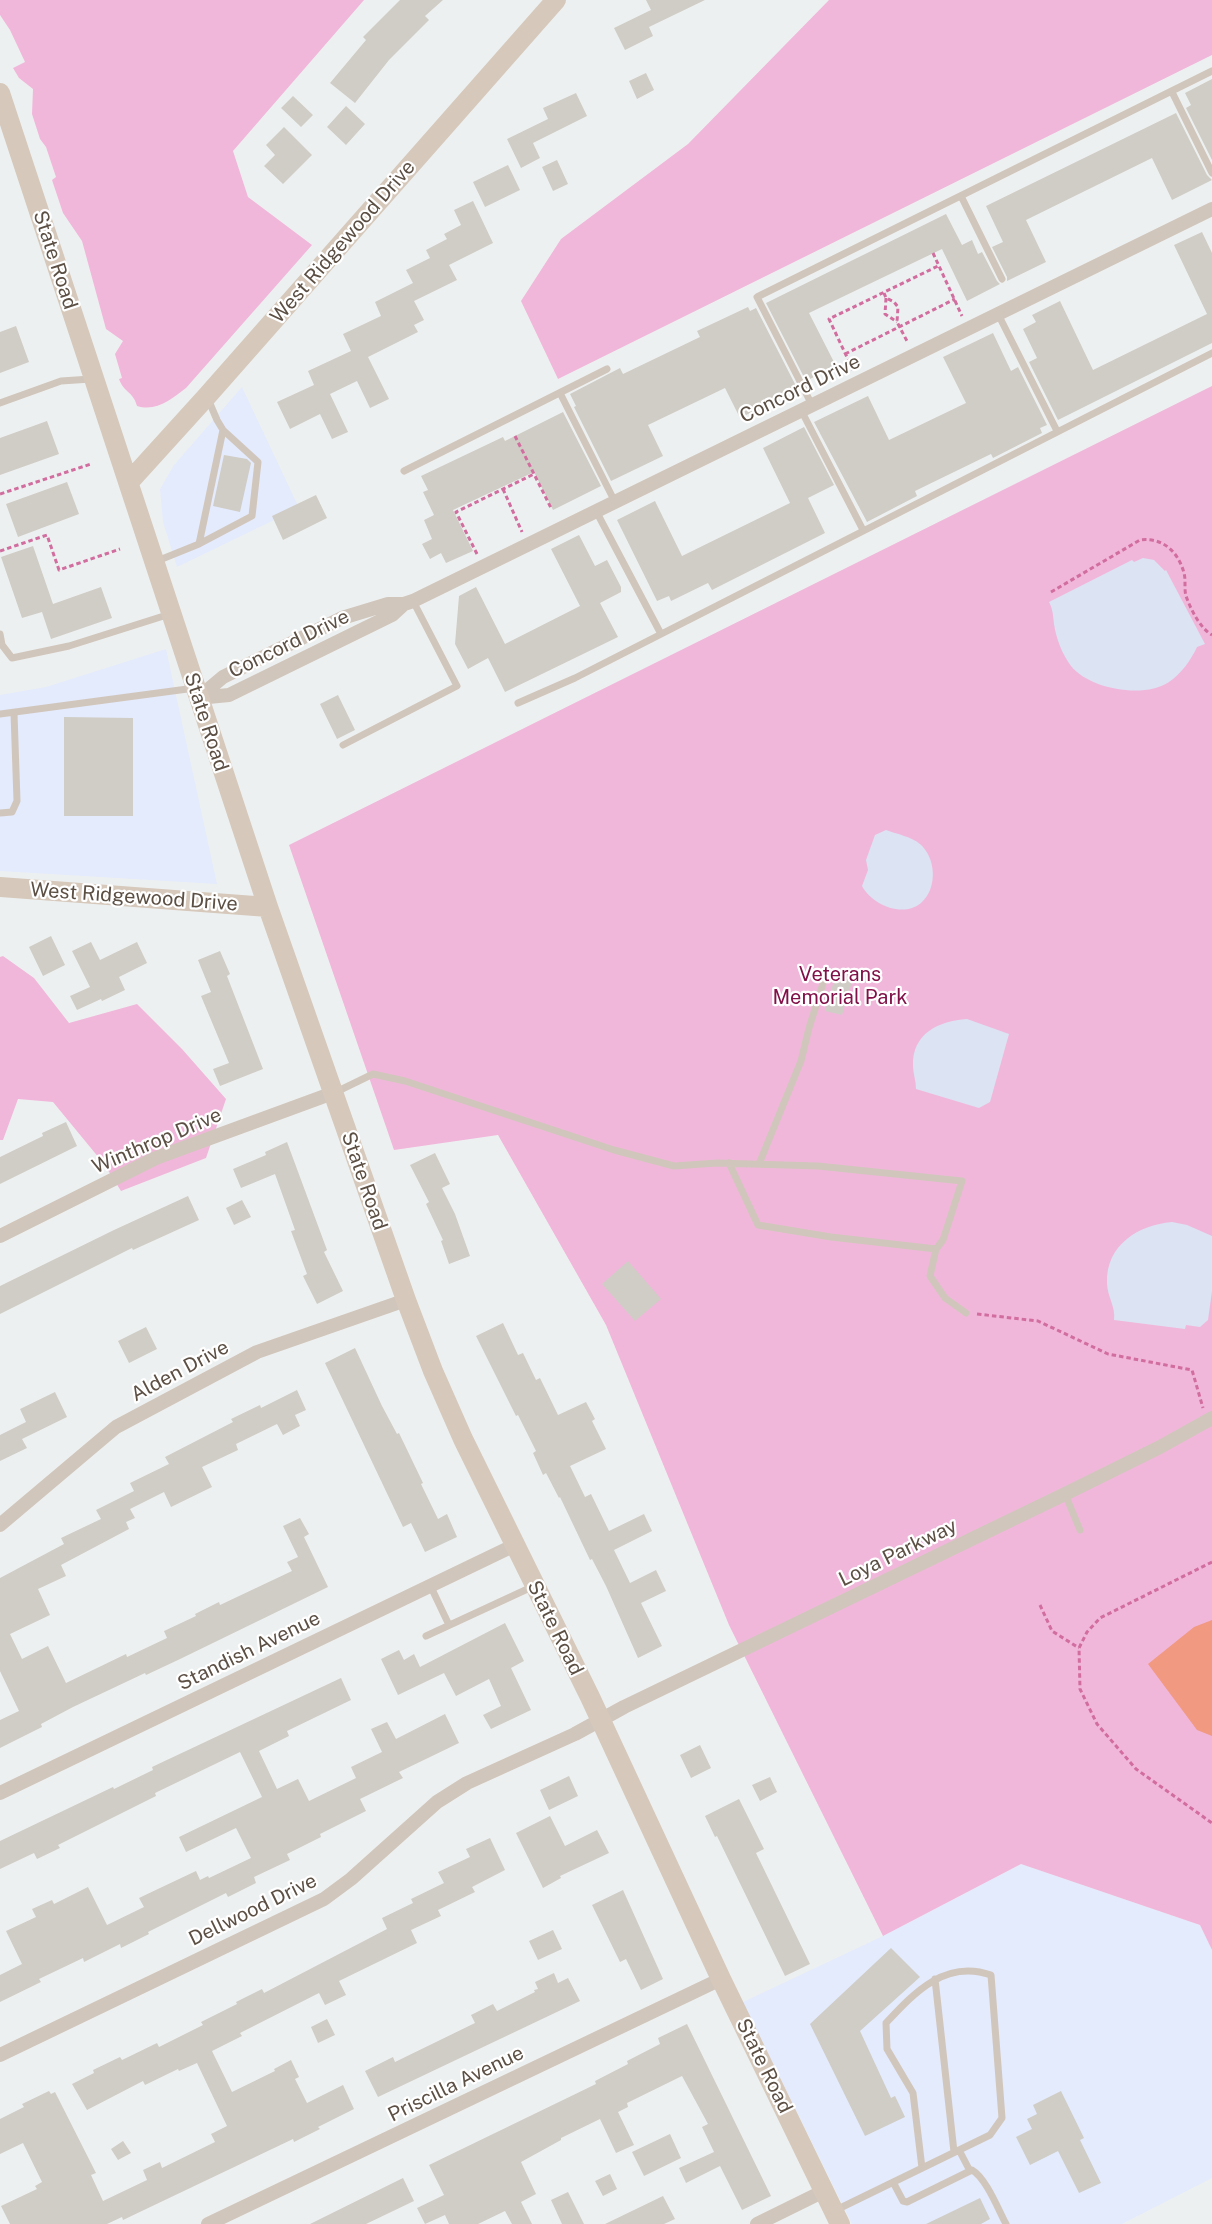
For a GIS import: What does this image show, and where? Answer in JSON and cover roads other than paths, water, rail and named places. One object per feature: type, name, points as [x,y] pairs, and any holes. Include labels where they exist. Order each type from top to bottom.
[{"type":"main road","name":"West Ridgewood Drive","points":[[129,482],[556,0]]},
{"type":"main road","name":"State Road","points":[[0,93],[268,907],[406,1300],[443,1396],[837,2217]]},
{"type":"main road","name":"West Ridgewood Drive","points":[[0,887],[268,907]]},
{"type":"street","name":"Concord Drive","points":[[196,693],[229,695],[392,615],[409,603],[528,544],[1212,209]]},
{"type":"street","name":"Concord Drive","points":[[196,693],[342,618],[388,604],[409,603]]},
{"type":"street","name":"Winthrop Drive","points":[[0,1236],[156,1158],[333,1093]]},
{"type":"street","name":"Alden Drive","points":[[0,1525],[116,1427],[257,1352],[406,1300]]},
{"type":"street","name":"Loya Parkway","points":[[599,1721],[1065,1494],[1160,1447],[1210,1419]]},
{"type":"street","name":"Standish Avenue","points":[[0,1793],[514,1545]]},
{"type":"street","name":"Dellwood Drive","points":[[0,2055],[324,1899],[351,1879],[437,1802],[467,1783],[599,1721]]},
{"type":"street","name":"Priscilla Avenue","points":[[208,2224],[721,1979]]},
{"type":"street","points":[[757,2224],[824,2191]]},
{"type":"lane","points":[[863,530],[757,297],[1212,72]]},
{"type":"lane","points":[[1172,92],[1212,173]]},
{"type":"lane","points":[[961,196],[1002,279]]},
{"type":"lane","points":[[998,314],[1057,431]]},
{"type":"lane","points":[[518,703],[575,678],[1212,353]]},
{"type":"lane","points":[[404,471],[608,369]]},
{"type":"lane","points":[[0,403],[61,381],[94,379]]},
{"type":"lane","points":[[560,393],[615,502]]},
{"type":"lane","points":[[153,562],[199,544],[252,516],[258,462],[223,430],[207,396]]},
{"type":"lane","points":[[199,544],[223,430]]},
{"type":"lane","points":[[596,511],[661,634]]},
{"type":"lane","points":[[343,745],[456,686],[409,603]]},
{"type":"lane","points":[[0,634],[2,645],[12,658],[69,646],[170,614]]},
{"type":"lane","points":[[0,714],[196,693]]},
{"type":"lane","points":[[0,813],[12,812],[17,801],[14,713]]},
{"type":"lane","points":[[759,1164],[801,1061],[826,974]]},
{"type":"lane","points":[[333,1093],[373,1074],[405,1081],[591,1143],[674,1166],[729,1163],[818,1166],[962,1181],[943,1240],[936,1249],[930,1276],[945,1298],[966,1313]]},
{"type":"lane","points":[[729,1163],[758,1225],[831,1237],[936,1249]]},
{"type":"lane","points":[[1065,1494],[1080,1530]]},
{"type":"lane","points":[[430,1585],[449,1625]]},
{"type":"lane","points":[[426,1636],[534,1586]]},
{"type":"lane","points":[[837,2217],[893,2182],[922,2168],[990,2135],[1002,2118],[991,1975],[977,1970],[949,1974],[935,1979],[910,1997],[886,2024],[888,2049],[913,2093],[922,2168]]},
{"type":"lane","points":[[935,1979],[957,2151],[974,2172],[1006,2224]]},
{"type":"lane","points":[[893,2182],[903,2201],[907,2202],[974,2172]]},
{"type":"park label","name":"Veterans Memorial Park","points":[[840,986]]}]
